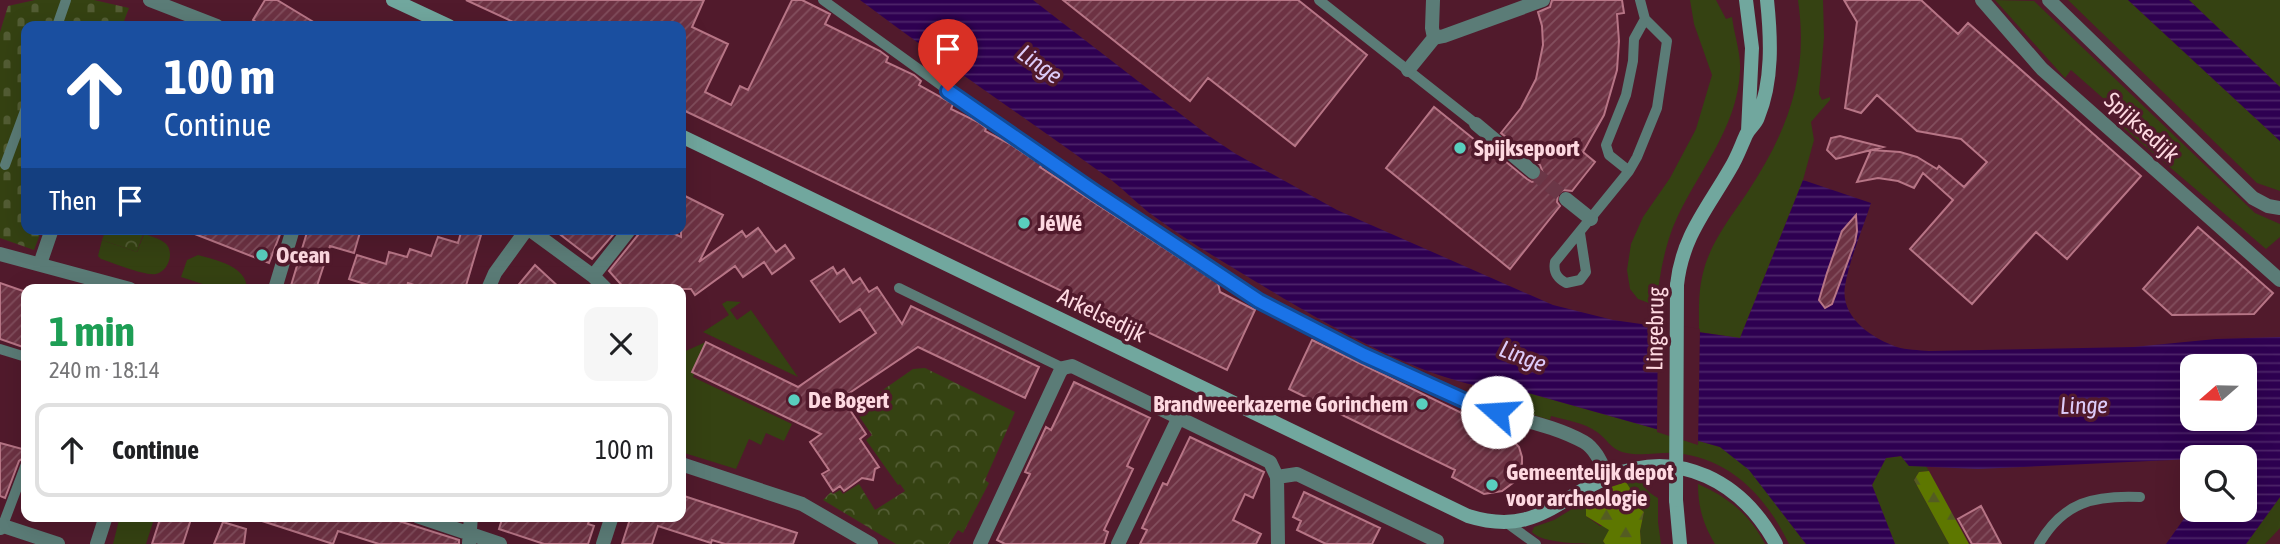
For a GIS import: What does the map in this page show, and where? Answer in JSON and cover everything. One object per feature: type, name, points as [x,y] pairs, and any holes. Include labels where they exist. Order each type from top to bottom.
[{"type":"main road","points":[[393,0],[438,21]]},
{"type":"main road","name":"Lingebrug","points":[[1746,0],[1752,48],[1748,131]]},
{"type":"main road","name":"Lingebrug","points":[[1680,544],[1676,500],[1677,285],[1683,256],[1695,225],[1730,170],[1748,131],[1758,120],[1767,83],[1770,30],[1767,0]]},
{"type":"main road","name":"Arkelsedijk","points":[[686,138],[1468,516],[1507,523],[1551,510],[1608,477],[1628,470],[1663,466],[1710,477],[1742,497],[1765,524],[1776,544]]},
{"type":"street","points":[[150,0],[204,21]]},
{"type":"street","points":[[1433,0],[1434,38]]},
{"type":"street","points":[[1408,70],[1434,38],[1543,0]]},
{"type":"street","name":"Spijksedijk","points":[[1982,0],[2042,69],[2280,280]]},
{"type":"street","name":"Spijksedijk","points":[[2049,0],[2253,198],[2268,206],[2280,208]]},
{"type":"street","points":[[1476,124],[1533,172]]},
{"type":"street","points":[[1566,199],[1591,219]]},
{"type":"street","points":[[40,264],[50,235]]},
{"type":"street","points":[[276,284],[291,235]]},
{"type":"street","points":[[490,284],[524,235]]},
{"type":"street","points":[[536,235],[601,284]]},
{"type":"street","points":[[593,276],[625,235]]},
{"type":"street","points":[[0,254],[113,284]]},
{"type":"street","points":[[1259,301],[1364,355],[1470,403],[1586,443],[1594,451],[1608,477]]},
{"type":"street","points":[[981,544],[1063,368],[1076,368],[1266,458],[1274,467],[1277,477],[1278,544]]},
{"type":"street","points":[[1119,544],[1179,417]]},
{"type":"street","points":[[686,466],[802,504],[871,544]]},
{"type":"street","points":[[1277,477],[1297,474],[1437,541]]},
{"type":"street","points":[[97,544],[104,522]]},
{"type":"street","points":[[430,522],[470,540],[500,544]]},
{"type":"street","points":[[470,540],[471,522]]},
{"type":"street","points":[[603,544],[610,522]]},
{"type":"street","points":[[1,527],[58,544]]},
{"type":"lane","points":[[59,21],[66,0]]},
{"type":"lane","points":[[823,0],[996,125],[1259,301]]},
{"type":"lane","points":[[1319,0],[1476,124]]},
{"type":"lane","points":[[1580,233],[1629,171],[1655,117],[1662,89],[1667,41],[1645,19],[1640,0]]},
{"type":"lane","points":[[1629,171],[1609,155],[1606,145],[1626,95],[1634,40],[1645,19]]},
{"type":"lane","points":[[5,165],[21,122]]},
{"type":"lane","points":[[899,288],[1063,368]]},
{"type":"lane","points":[[0,349],[21,355]]},
{"type":"lane","points":[[1,527],[21,477]]},
{"type":"lane","points":[[2039,544],[2053,524],[2074,507],[2092,499],[2140,497]]},
{"type":"lane","name":"Arkelsedijk","points":[[1507,523],[1536,544]]},
{"type":"green space","points":[[35,0],[94,0],[129,8],[124,21],[21,21],[21,235],[40,235],[34,250],[0,238],[0,32],[8,6]]},
{"type":"green space","points":[[1690,0],[1716,0],[1726,19],[1732,17],[1740,70],[1732,112],[1724,132],[1673,227],[1662,266],[1657,306],[1638,299],[1630,289],[1627,270],[1631,244],[1643,217],[1670,178],[1696,129],[1712,75],[1694,24]]},
{"type":"green space","points":[[1798,0],[1823,0],[1824,37],[1819,94],[1822,100],[1830,97],[1830,100],[1811,122],[1814,140],[1803,180],[1740,338],[1699,332],[1700,288],[1710,251],[1774,147],[1792,101],[1798,78],[1800,53]]},
{"type":"green space","points":[[1995,0],[2034,1],[2255,213],[2280,224],[2280,237],[2266,249],[2119,124],[2122,120],[2113,107],[2071,70],[2065,78]]},
{"type":"green space","points":[[2068,0],[2128,0],[2280,141],[2280,191],[2257,183]]},
{"type":"green space","points":[[2189,0],[2280,0],[2280,87]]},
{"type":"green space","points":[[104,235],[143,235],[137,252],[102,240]]},
{"type":"green space","points":[[144,235],[147,235],[165,243],[170,256],[161,272],[151,274],[98,256],[102,240],[137,252]]},
{"type":"green space","points":[[198,255],[229,265],[242,275],[246,284],[203,284],[181,277],[187,260]]},
{"type":"green space","points":[[727,301],[741,302],[730,310],[737,320],[751,310],[798,377],[703,332],[729,315],[722,304]]},
{"type":"green space","points":[[706,342],[693,377],[792,424],[784,441],[766,433],[761,445],[749,439],[736,469],[686,454],[686,351]]},
{"type":"green space","points":[[925,368],[1015,412],[985,480],[989,483],[963,533],[958,530],[949,544],[896,544],[823,500],[831,492],[833,494],[840,490],[843,494],[859,484],[875,510],[905,491],[866,440],[872,435],[850,403],[862,396],[867,401],[913,369]]},
{"type":"green space","points":[[1521,391],[1720,447],[1749,469],[1806,544],[1789,544],[1758,496],[1745,483],[1714,463],[1676,453],[1622,452],[1587,426],[1551,416],[1550,420],[1524,412],[1518,400]]},
{"type":"green space","points":[[1901,456],[1909,466],[1926,466],[1929,471],[1919,472],[1914,480],[1949,544],[1895,544],[1872,485],[1886,458]]},
{"type":"green space","points":[[1929,471],[1969,544],[1949,544],[1914,480],[1919,472]]},
{"type":"green space","points":[[1643,478],[1647,490],[1658,498],[1661,544],[1641,544],[1640,531],[1644,512],[1634,504],[1633,493],[1626,482]]},
{"type":"green space","points":[[1626,482],[1633,493],[1634,504],[1644,512],[1640,531],[1641,544],[1605,544],[1603,541],[1609,530],[1586,516],[1586,508],[1605,489]]},
{"type":"green space","points":[[1698,484],[1737,508],[1765,544],[1715,544],[1702,515]]},
{"type":"green space","points":[[1605,489],[1586,508],[1586,516],[1610,530],[1603,541],[1605,544],[1554,541],[1532,532],[1534,527],[1554,520]]},
{"type":"green space","points":[[2280,497],[2280,528],[2265,544],[2246,544]]},
{"type":"green space","points":[[118,522],[153,522],[146,544],[113,544]]},
{"type":"water","name":"Linge","points":[[860,0],[1033,0],[1209,136],[1337,210],[1553,305],[1613,320],[1740,338],[1803,180],[1871,203],[1850,266],[1845,297],[1852,317],[1859,325],[1877,338],[1897,347],[1929,351],[2133,347],[2216,339],[2280,337],[2280,497],[2246,544],[2166,544],[2182,522],[2257,522],[2257,445],[2180,445],[2180,460],[1978,469],[1909,466],[1901,456],[1886,458],[1872,485],[1895,544],[1806,544],[1749,470],[1720,447],[1521,391],[1488,388],[1454,380],[1382,352],[1313,315],[1216,257],[1143,208],[1110,179]]},
{"type":"water","points":[[2128,0],[2189,0],[2280,87],[2280,141]]},
{"type":"pier","points":[[1658,322],[1700,329],[1698,445],[1657,432]]},
{"type":"building","points":[[265,0],[277,0],[312,21],[254,21]]},
{"type":"building","name":"JéWé","points":[[466,0],[704,0],[692,27],[728,44],[705,92],[731,105],[740,86],[748,90],[792,0],[802,0],[830,14],[825,24],[880,51],[888,57],[886,62],[914,75],[921,81],[919,85],[953,104],[951,109],[978,122],[986,128],[985,131],[1010,144],[1042,165],[1040,167],[1218,283],[1220,292],[1255,310],[1227,370],[686,111],[686,21],[511,21]]},
{"type":"building","points":[[1063,0],[1298,0],[1367,55],[1295,146],[1208,78],[1190,101]]},
{"type":"building","points":[[1552,0],[1622,0],[1624,13],[1617,14],[1617,70],[1604,115],[1583,152],[1595,162],[1572,191],[1563,190],[1558,194],[1557,202],[1560,206],[1510,269],[1386,168],[1434,107],[1527,179],[1532,182],[1540,179],[1543,173],[1540,165],[1501,133],[1521,108],[1536,79],[1543,45],[1538,12],[1550,7]]},
{"type":"building","points":[[1844,0],[1921,0],[1958,34],[1968,23],[2141,176],[2067,259],[2036,232],[1972,304],[1910,249],[1953,200],[1923,173],[1914,188],[1898,181],[1878,178],[1857,182],[1871,150],[1836,159],[1827,150],[1831,138],[1840,136],[1883,147],[1872,150],[1900,152],[1917,157],[1937,169],[1939,166],[1964,187],[1987,162],[1961,139],[1917,131],[1877,95],[1861,113],[1845,108],[1857,22]]},
{"type":"building","points":[[686,196],[723,215],[699,262],[742,231],[746,237],[758,228],[776,252],[785,245],[794,258],[772,274],[764,262],[743,277],[735,266],[695,295],[691,289],[686,289],[686,284],[621,284],[609,271],[638,235],[686,235]]},
{"type":"building","points":[[1856,215],[1855,242],[1832,304],[1825,308],[1819,300],[1827,273],[1842,231]]},
{"type":"building","points":[[2198,227],[2273,293],[2254,314],[2172,315],[2143,289]]},
{"type":"building","points":[[197,235],[280,235],[269,263]]},
{"type":"building","points":[[306,235],[359,235],[354,253],[330,246],[318,284],[292,284]]},
{"type":"building","points":[[460,235],[481,235],[466,284],[365,284],[349,279],[357,255],[386,264],[389,252],[407,257],[410,249],[431,256],[438,237],[458,243]]},
{"type":"building","points":[[561,235],[613,235],[592,259]]},
{"type":"building","points":[[535,265],[556,284],[519,284]]},
{"type":"building","name":"De Bogert","points":[[833,267],[837,274],[844,269],[853,283],[860,278],[869,292],[877,287],[902,324],[911,306],[1039,367],[1025,398],[918,347],[842,398],[866,434],[860,439],[879,467],[875,469],[873,480],[862,478],[844,491],[840,486],[833,491],[822,474],[829,470],[810,442],[821,434],[692,372],[706,342],[798,387],[876,333],[860,309],[840,322],[811,281]]},
{"type":"building","points":[[0,283],[21,290],[21,346],[0,339]]},
{"type":"building","points":[[1312,340],[1509,436],[1519,447],[1522,457],[1522,470],[1518,479],[1502,491],[1484,494],[1452,477],[1455,470],[1289,389]]},
{"type":"building","points":[[1074,382],[1150,418],[1127,466],[1133,469],[1104,530],[1108,532],[1104,544],[1005,544],[997,540],[1030,474],[1025,472],[1046,427],[1051,430]]},
{"type":"building","points":[[1190,437],[1264,472],[1253,498],[1245,494],[1233,520],[1261,534],[1256,544],[1140,544],[1147,530],[1142,528],[1163,483],[1167,485]]},
{"type":"building","points":[[0,443],[21,449],[21,460],[5,498],[0,496]]},
{"type":"building","points":[[1304,492],[1380,528],[1372,544],[1326,544],[1297,530],[1301,521],[1293,517]]},
{"type":"building","points":[[686,497],[797,533],[793,544],[725,544],[712,540],[711,543],[658,526],[652,544],[622,544],[629,522],[686,522]]},
{"type":"building","points":[[1981,506],[2001,544],[1972,544],[1958,519]]},
{"type":"building","points":[[159,522],[190,522],[183,544],[152,544]]},
{"type":"building","points":[[223,522],[246,529],[244,544],[214,544]]},
{"type":"building","points":[[265,522],[402,522],[459,540],[459,544],[379,544],[338,531],[333,544]]},
{"type":"building","points":[[501,522],[589,522],[594,526],[588,544],[544,544],[499,529]]},
{"type":"tunnel","points":[[1533,172],[1566,199]]},
{"type":"place","name":"Spijksepoort","points":[[1460,148]]},
{"type":"place","name":"JéWé","points":[[1024,223]]},
{"type":"place","name":"Ocean","points":[[262,255]]},
{"type":"place","name":"De Bogert","points":[[794,400]]},
{"type":"place","name":"Brandweerkazerne Gorinchem","points":[[1422,404]]},
{"type":"place","name":"Gemeentelijk depot voor archeologie","points":[[1492,485]]},
{"type":"route","points":[[948,91],[1259,301],[1364,355],[1470,403],[1497,412]]}]
